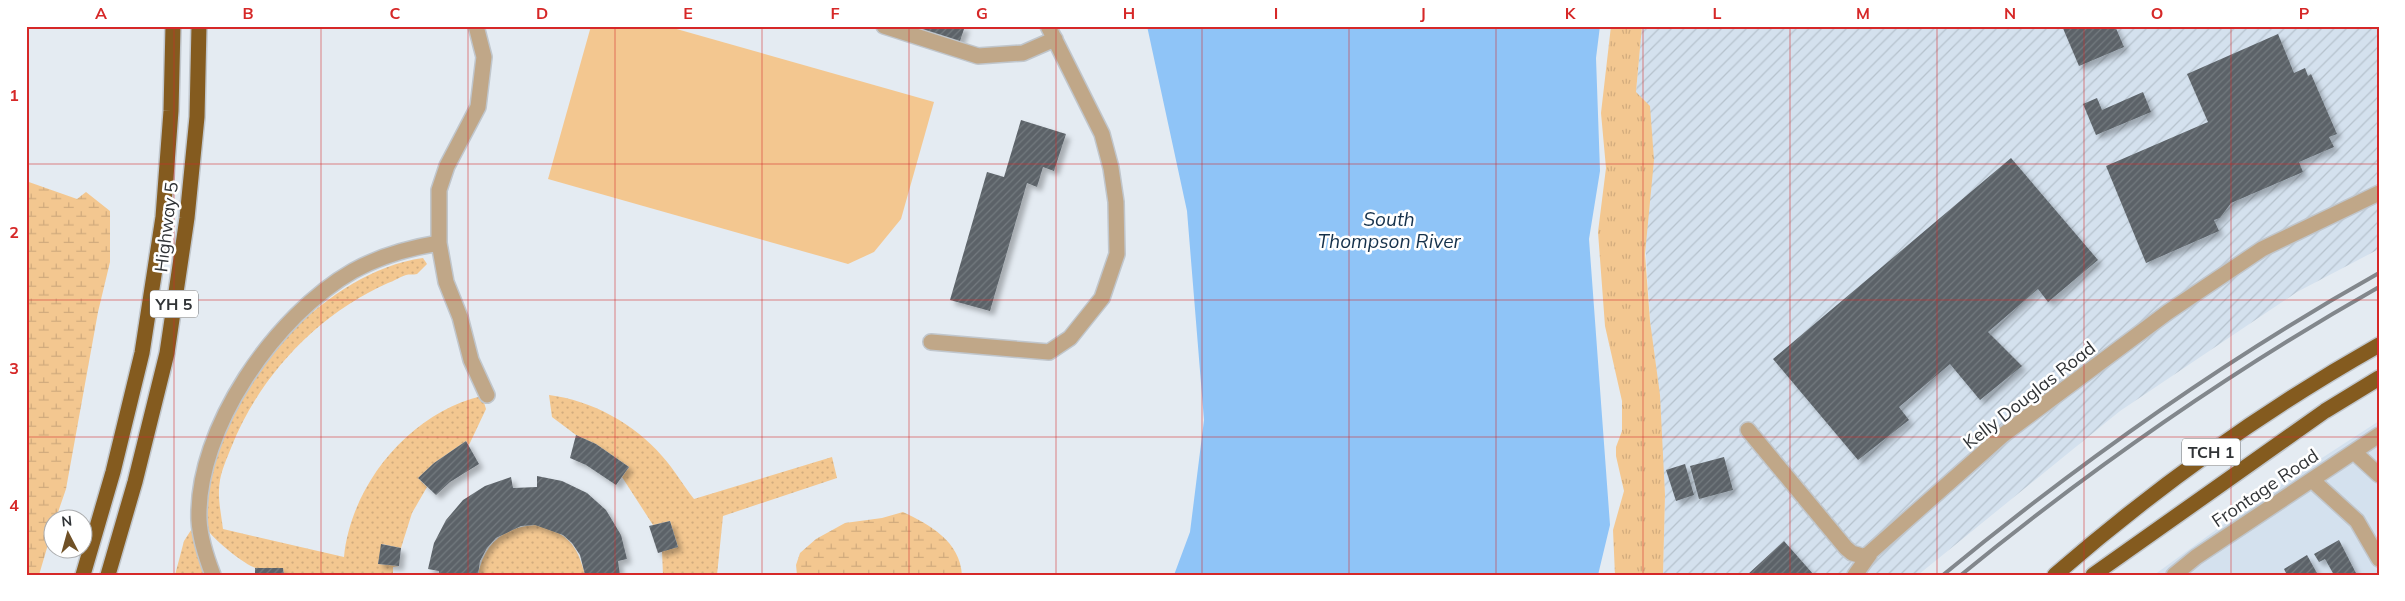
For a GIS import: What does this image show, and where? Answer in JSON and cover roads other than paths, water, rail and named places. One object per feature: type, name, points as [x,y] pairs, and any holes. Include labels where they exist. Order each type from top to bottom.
[{"type":"highway","name":"Highway 5","points":[[83,575],[113,472],[142,353],[163,217],[171,111],[174,26]]},
{"type":"highway","name":"Highway 5","points":[[108,575],[135,482],[167,353],[187,218],[197,117],[199,26]]},
{"type":"highway","name":"TCH 1","points":[[2055,575],[2102,534],[2200,459],[2319,379],[2379,345]]},
{"type":"highway","name":"TCH 1","points":[[2093,575],[2325,411],[2379,378]]},
{"type":"street","points":[[476,26],[484,57],[478,107],[447,166],[439,190],[440,243],[446,282],[460,317],[471,360],[487,395]]},
{"type":"street","points":[[884,26],[978,56],[1023,53],[1052,33],[1102,134],[1111,168],[1116,202],[1117,254],[1102,298],[1070,338],[1049,352],[931,342]]},
{"type":"street","name":"Kelly Douglas Road","points":[[1855,575],[1870,554],[2003,436],[2168,312],[2262,249],[2379,193]]},
{"type":"street","points":[[213,575],[202,542],[199,520],[204,476],[222,422],[256,362],[298,312],[320,293],[353,271],[378,258],[410,248],[440,243]]},
{"type":"street","points":[[1748,430],[1846,548],[1861,556],[1870,554]]},
{"type":"street","name":"Frontage Road","points":[[2174,575],[2196,557],[2379,435]]},
{"type":"street","points":[[2354,452],[2379,475]]},
{"type":"street","points":[[2312,480],[2357,521],[2379,560]]},
{"type":"water","name":"South Thompson River","points":[[1147,26],[1600,26],[1596,58],[1600,171],[1589,239],[1610,525],[1598,575],[1174,575],[1190,532],[1204,420],[1187,211]]},
{"type":"railway","points":[[1943,575],[2047,492],[2154,414],[2265,341],[2379,273]]},
{"type":"railway","points":[[1961,575],[2061,496],[2164,422],[2270,352],[2379,287]]}]
